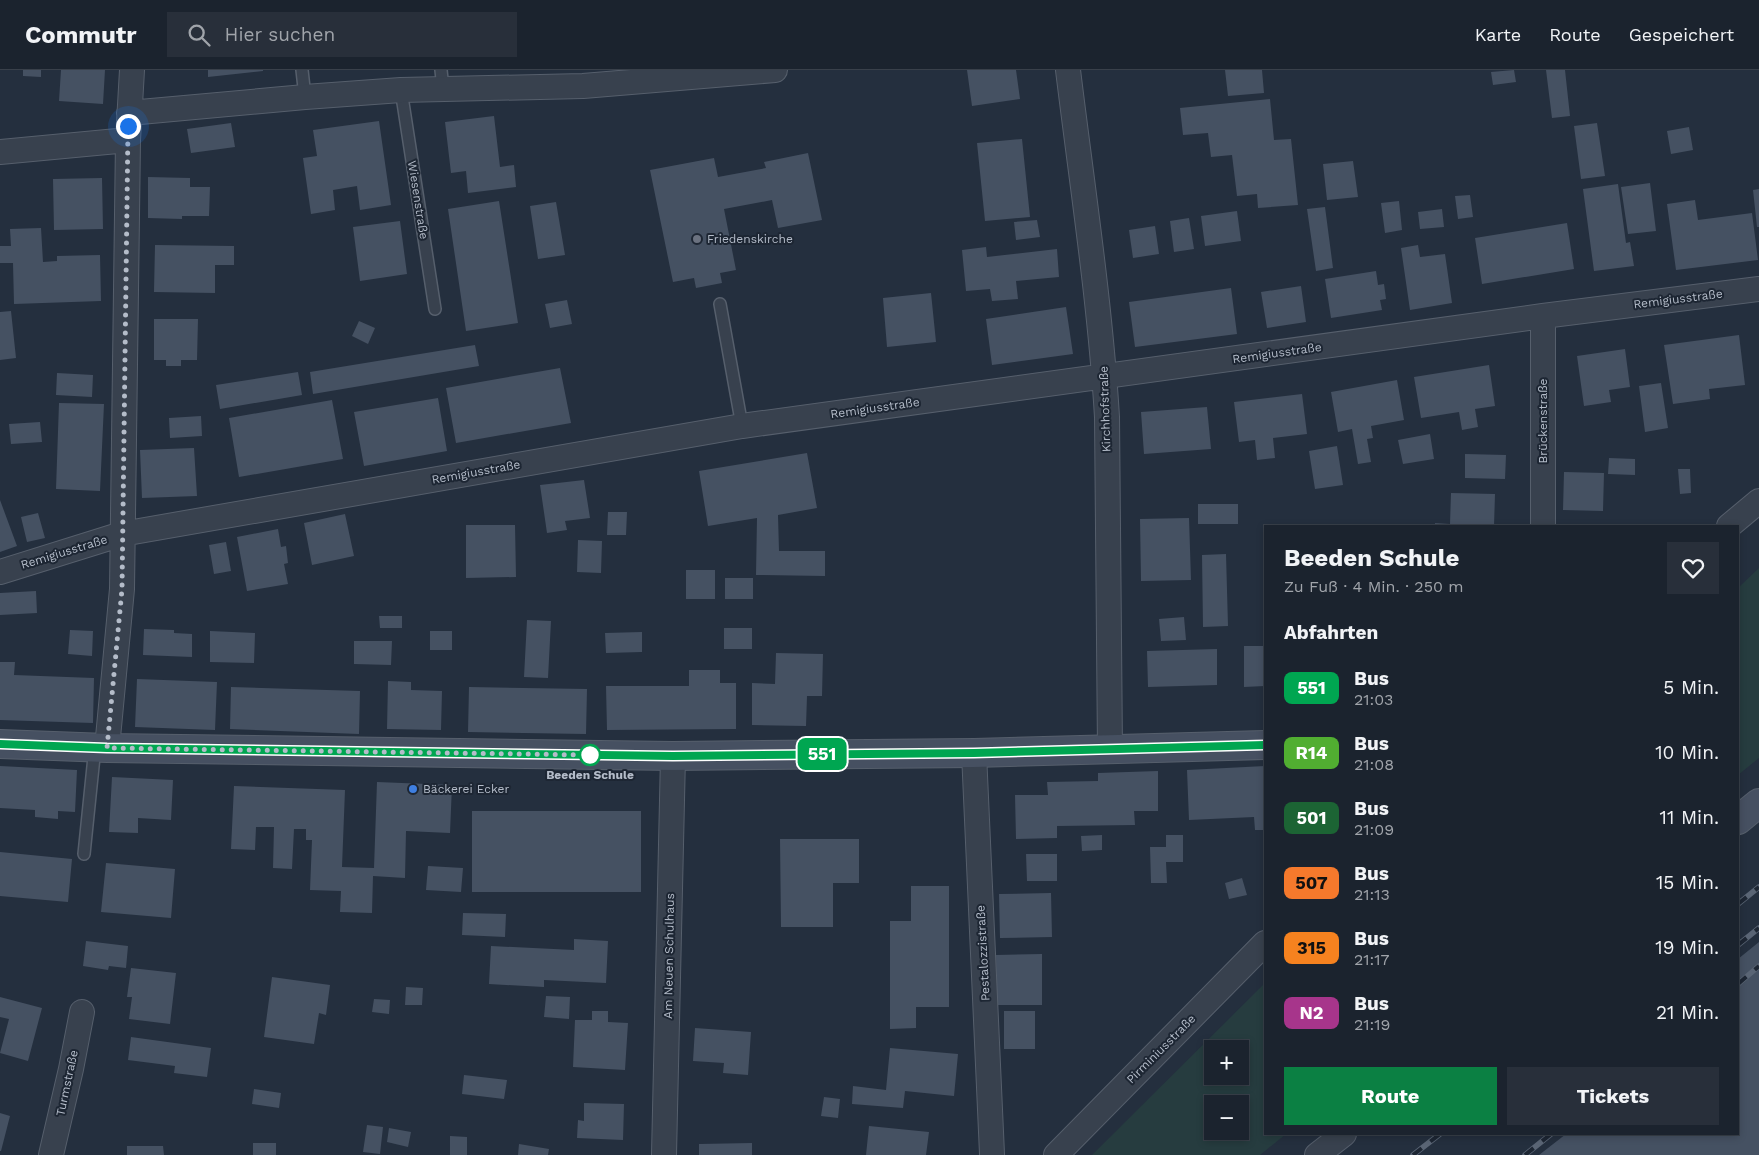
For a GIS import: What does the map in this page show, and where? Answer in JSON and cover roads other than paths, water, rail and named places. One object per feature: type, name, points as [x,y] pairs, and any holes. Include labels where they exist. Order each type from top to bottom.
[{"type":"street","points":[[101,748],[122,589],[128,140],[132,70]]},
{"type":"street","points":[[129,113],[305,96],[401,90],[442,80],[583,82],[776,70]]},
{"type":"street","name":"Kirchhofstraße","points":[[1068,70],[1098,310],[1104,377],[1110,750]]},
{"type":"street","points":[[0,152],[128,140]]},
{"type":"street","name":"Remigiusstraße","points":[[0,572],[122,534],[742,426],[1543,316],[1759,289]]},
{"type":"street","name":"Brückenstraße","points":[[1543,316],[1543,525]]},
{"type":"street","points":[[1730,525],[1759,500]]},
{"type":"street","points":[[0,744],[101,748],[673,756],[974,753],[1264,746]]},
{"type":"street","name":"Pestalozzistraße","points":[[974,753],[992,1154]]},
{"type":"street","name":"Am Neuen Schulhaus","points":[[664,1155],[673,756]]},
{"type":"street","points":[[1739,819],[1759,803]]},
{"type":"street","name":"Pirminiusstraße","points":[[1056,1155],[1264,944]]},
{"type":"street","name":"Turmstraße","points":[[51,1155],[82,1012]]},
{"type":"street","points":[[1317,1155],[1343,1135]]},
{"type":"lane","points":[[302,70],[305,96]]},
{"type":"lane","name":"Wiesenstraße","points":[[401,90],[435,309]]},
{"type":"lane","points":[[720,304],[742,426]]},
{"type":"lane","points":[[84,854],[101,748]]},
{"type":"railway","points":[[1739,903],[1759,887]]},
{"type":"railway","points":[[1739,944],[1759,928]]},
{"type":"railway","points":[[1739,983],[1759,966]]},
{"type":"railway","points":[[1413,1155],[1439,1135]]},
{"type":"railway","points":[[1525,1155],[1550,1135]]},
{"type":"place","name":"Friedenskirche","points":[[697,239]]},
{"type":"place","name":"Beeden Schule","points":[[590,755]]},
{"type":"place","name":"Bäckerei Ecker","points":[[413,789]]}]
